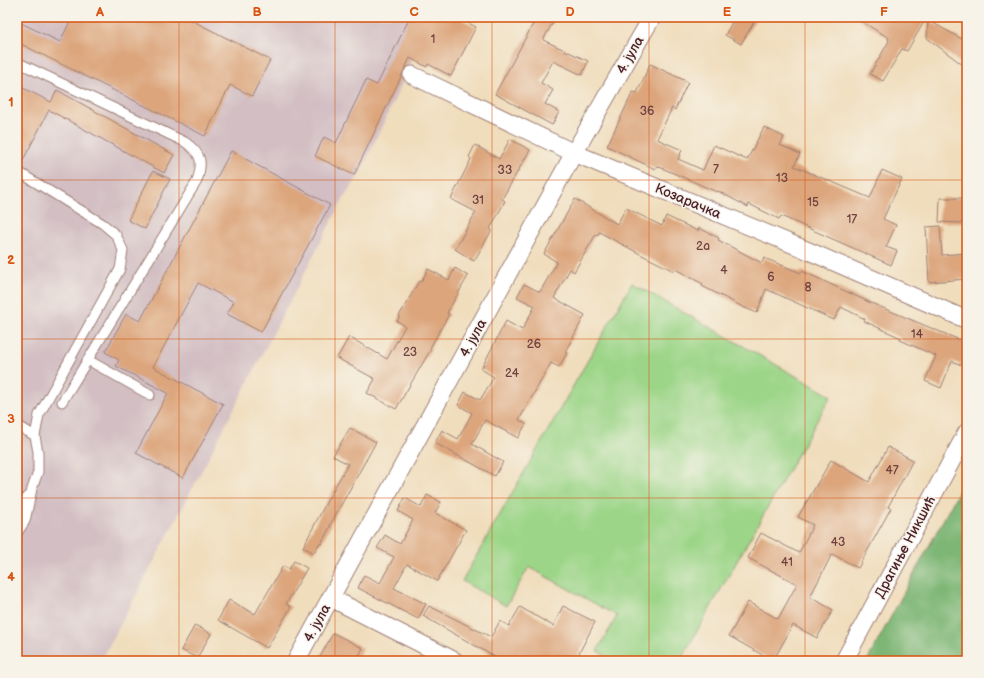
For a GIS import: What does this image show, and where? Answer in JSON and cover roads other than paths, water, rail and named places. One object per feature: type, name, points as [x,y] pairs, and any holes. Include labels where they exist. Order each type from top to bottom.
[{"type":"street","name":"4. јула","points":[[296,661],[574,153],[652,17]]},
{"type":"street","name":"Козарачка","points":[[412,75],[574,153],[811,252],[967,320]]},
{"type":"street","name":"Драгиње Никшић","points":[[844,661],[967,432]]},
{"type":"street","points":[[331,598],[455,661]]},
{"type":"lane","points":[[17,62],[185,142],[194,148],[199,156],[201,169],[197,181],[62,402]]},
{"type":"lane","points":[[17,172],[103,224],[116,235],[123,250],[120,269],[39,415],[35,436],[38,452],[38,472],[32,489],[25,521],[17,533]]},
{"type":"lane","points":[[88,360],[150,396]]},
{"type":"lane","points":[[17,425],[35,436]]},
{"type":"lane","points":[[17,515],[32,489]]}]
